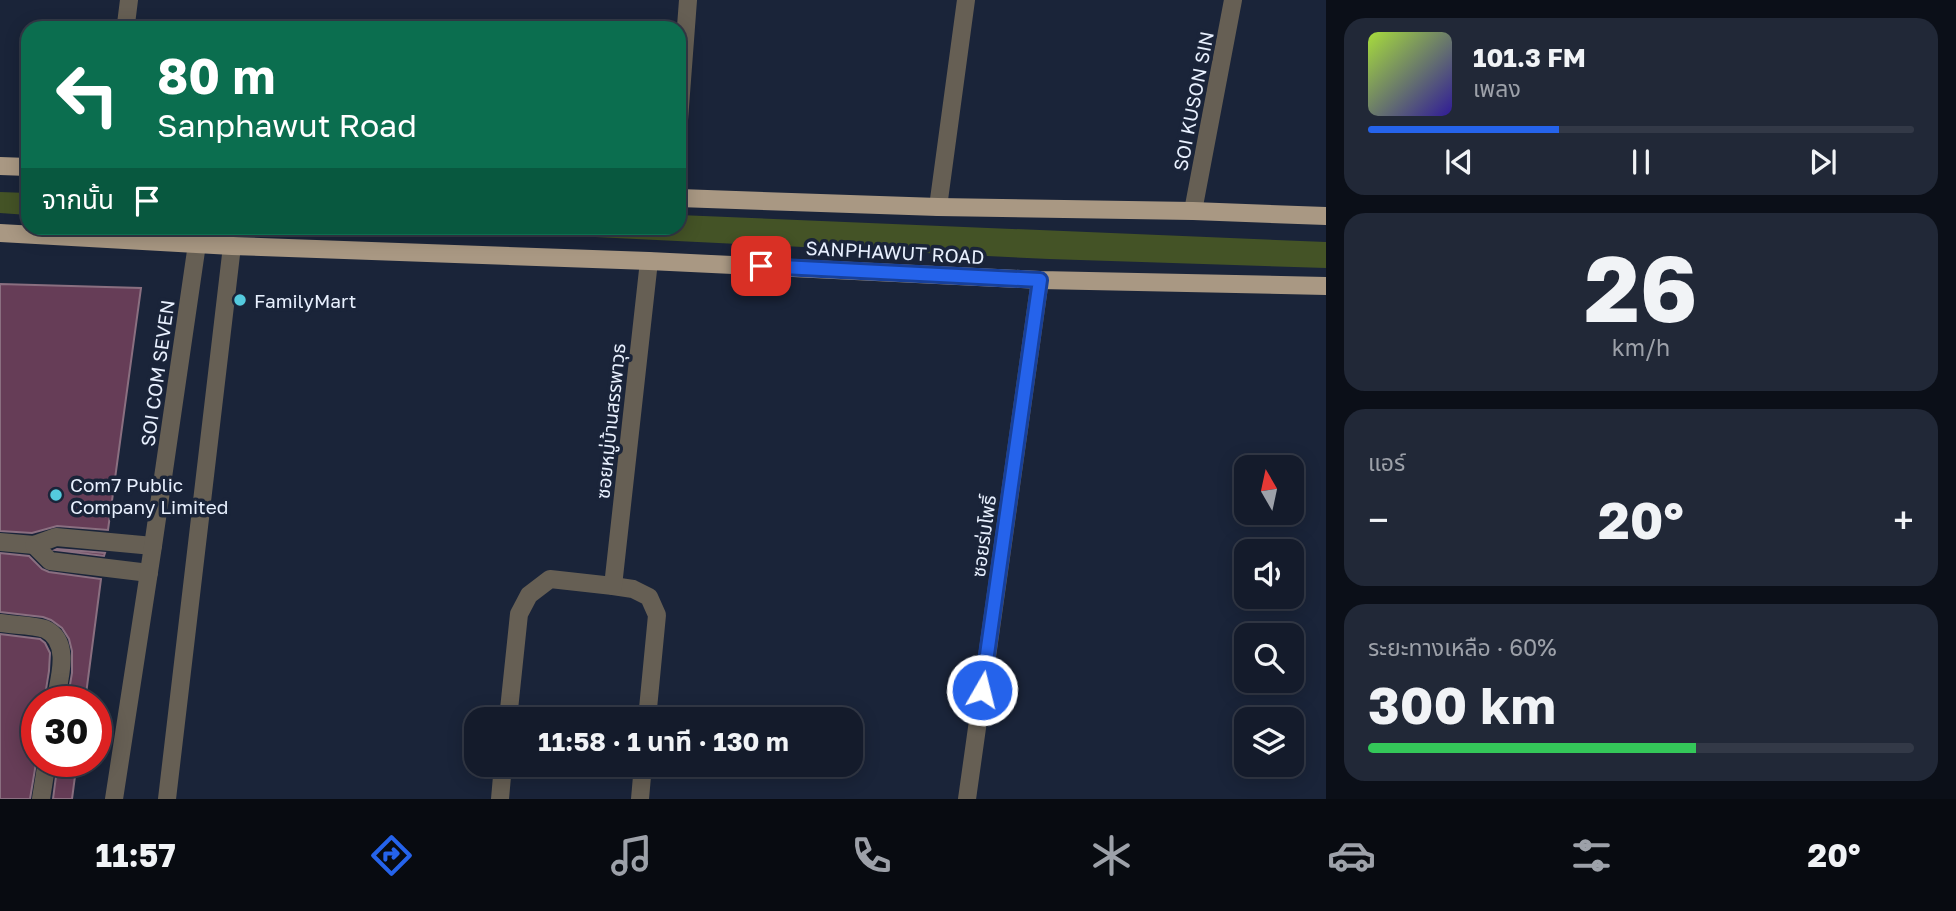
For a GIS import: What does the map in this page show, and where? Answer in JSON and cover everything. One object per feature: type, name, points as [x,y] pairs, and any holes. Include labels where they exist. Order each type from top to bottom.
[{"type":"main road","points":[[0,166],[21,167]]},
{"type":"main road","points":[[686,198],[1326,216]]},
{"type":"main road","name":"SANPHAWUT ROAD","points":[[0,233],[21,233]]},
{"type":"main road","name":"SANPHAWUT ROAD","points":[[130,235],[232,246],[649,261],[1040,280],[1326,286]]},
{"type":"street","points":[[126,21],[129,0]]},
{"type":"street","points":[[686,27],[688,0]]},
{"type":"street","points":[[938,207],[966,0]]},
{"type":"street","name":"SOI KUSON SIN","points":[[1193,211],[1233,0]]},
{"type":"street","name":"SOI COM SEVEN","points":[[114,799],[197,244]]},
{"type":"street","points":[[167,799],[232,246]]},
{"type":"street","name":"ซอยหมู่บ้านสรรพาวุธ","points":[[613,586],[649,261]]},
{"type":"street","name":"ซอยร่มโพธิ์","points":[[967,799],[1040,280]]},
{"type":"street","points":[[0,542],[34,545],[56,537],[153,547]]},
{"type":"street","points":[[34,545],[50,561],[149,573]]},
{"type":"street","points":[[509,707],[519,614],[529,595],[551,579],[633,589],[649,597],[657,615],[648,707]]},
{"type":"street","points":[[0,623],[44,629],[55,636],[62,655],[57,686]]},
{"type":"street","points":[[41,799],[44,777]]},
{"type":"street","points":[[500,799],[502,777]]},
{"type":"street","points":[[640,799],[642,777]]},
{"type":"green space","points":[[0,192],[21,193],[21,214],[0,213]]},
{"type":"green space","points":[[686,215],[1326,242],[1326,268],[1049,259],[556,235],[686,235]]},
{"type":"building","points":[[0,284],[141,288],[108,530],[57,526],[32,533],[0,531]]},
{"type":"building","points":[[55,550],[105,553],[104,556]]},
{"type":"building","points":[[0,553],[29,556],[49,572],[101,579],[87,686],[70,686],[72,651],[62,628],[43,617],[0,612]]},
{"type":"building","points":[[0,634],[40,639],[50,653],[47,686],[21,686],[21,777],[34,777],[30,799],[0,799]]},
{"type":"building","points":[[56,777],[75,777],[72,799],[53,799]]},
{"type":"place","name":"FamilyMart","points":[[240,300]]},
{"type":"place","name":"Com7 Public Company Limited","points":[[56,495]]},
{"type":"route","points":[[761,266],[1040,280],[982,690]]}]
